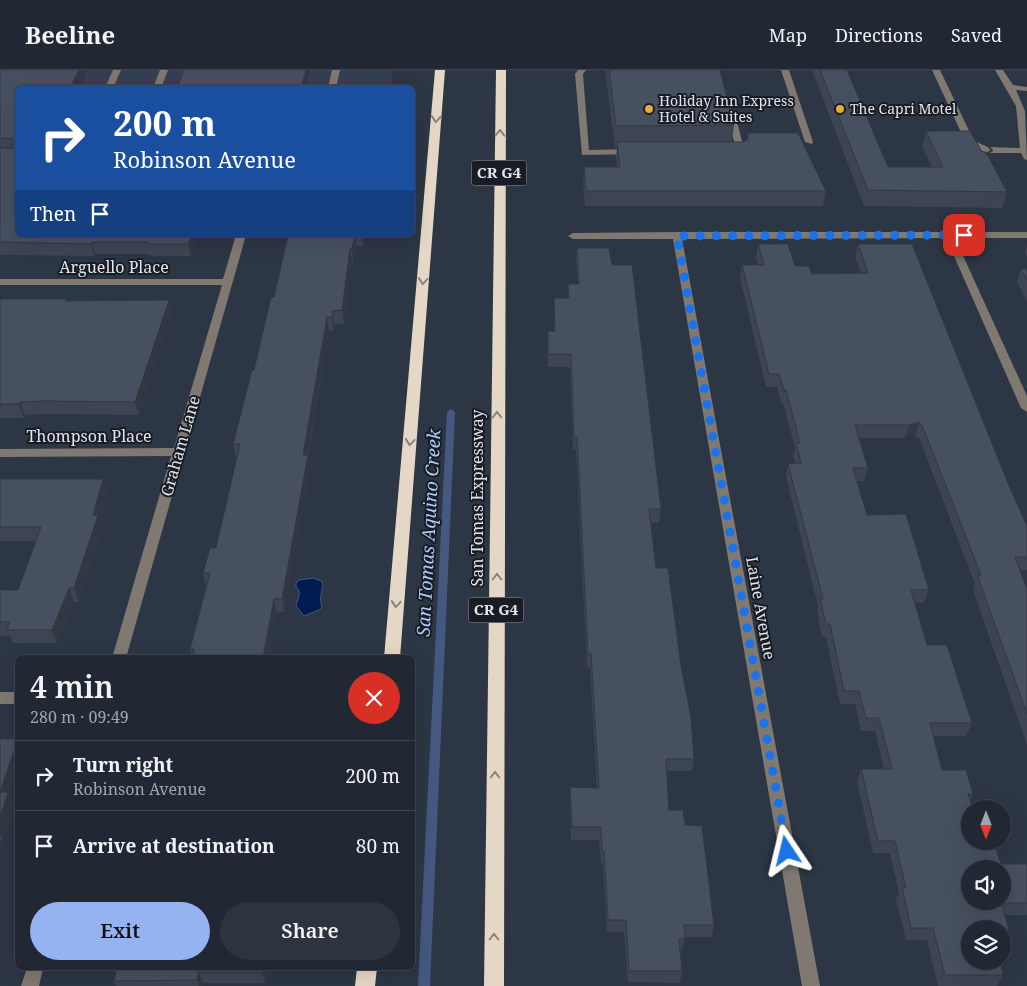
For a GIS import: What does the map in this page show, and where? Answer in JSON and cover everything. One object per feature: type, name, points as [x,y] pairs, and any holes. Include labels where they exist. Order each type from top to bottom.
[{"type":"highway","points":[[392,655],[440,70]]},
{"type":"highway","name":"San Tomas Expressway","points":[[494,986],[501,70]]},
{"type":"highway","points":[[365,986],[367,970]]},
{"type":"street","points":[[110,85],[117,70]]},
{"type":"street","points":[[158,85],[164,70]]},
{"type":"street","points":[[333,85],[336,70]]},
{"type":"street","points":[[582,70],[579,74],[585,153],[643,152]]},
{"type":"street","points":[[785,70],[809,142]]},
{"type":"street","points":[[936,70],[970,143],[987,150],[1026,153],[1024,110],[999,70]]},
{"type":"street","points":[[1009,87],[1027,89]]},
{"type":"street","points":[[721,152],[741,152],[727,97]]},
{"type":"street","points":[[948,235],[1027,408]]},
{"type":"street","points":[[573,236],[1027,235]]},
{"type":"street","name":"Laine Avenue","points":[[677,236],[811,986]]},
{"type":"street","name":"Graham Lane","points":[[119,655],[240,237]]},
{"type":"street","name":"Arguello Place","points":[[0,282],[227,282]]},
{"type":"street","name":"Thompson Place","points":[[0,453],[178,452]]},
{"type":"street","points":[[0,698],[15,698]]},
{"type":"street","points":[[30,986],[34,970]]},
{"type":"shaded area","points":[[0,70],[393,70],[391,85],[15,85]]},
{"type":"water","points":[[313,578],[322,581],[322,607],[304,616],[296,606],[300,592],[296,587],[296,583],[299,580]]},
{"type":"building","points":[[0,70],[79,70],[72,85],[15,85],[15,139],[0,138]]},
{"type":"building","points":[[184,70],[306,70],[302,85],[178,85]]},
{"type":"building","name":"Holiday Inn Express Hotel & Suites","points":[[609,70],[720,70],[734,125],[616,126]]},
{"type":"building","points":[[820,70],[847,70],[888,167],[943,167],[926,131],[970,131],[982,152],[986,152],[1007,192],[868,190]]},
{"type":"building","points":[[748,133],[798,133],[826,191],[586,191],[584,167],[620,167],[617,142],[743,142],[748,139]]},
{"type":"building","points":[[0,148],[14,148],[15,237],[190,237],[188,244],[148,244],[148,242],[92,242],[91,244],[0,242]]},
{"type":"building","points":[[288,237],[355,237],[352,249],[350,249],[342,310],[333,311],[332,317],[327,317],[303,455],[308,455],[282,599],[274,599],[264,655],[193,655],[194,649],[190,649],[210,573],[203,573],[210,548],[216,548],[240,444],[233,444],[252,370],[254,370],[271,297],[274,297]]},
{"type":"building","points":[[758,244],[788,244],[795,266],[809,266],[812,274],[868,273],[858,244],[912,244],[1027,526],[1027,557],[1015,557],[1027,589],[1027,714],[979,580],[978,575],[981,575],[922,425],[919,422],[909,425],[855,425],[868,468],[853,468],[867,515],[906,514],[929,590],[911,590],[927,645],[947,645],[972,723],[930,723],[942,770],[966,770],[973,794],[968,794],[970,800],[961,800],[961,850],[996,850],[1000,860],[961,860],[961,910],[1003,910],[1006,920],[961,920],[961,970],[1002,970],[1003,975],[945,975],[933,928],[911,928],[902,888],[906,888],[895,841],[878,841],[861,769],[892,769],[879,718],[866,718],[859,691],[844,691],[830,624],[826,624],[820,599],[823,599],[788,464],[801,463],[796,443],[800,443],[786,390],[784,390],[779,374],[769,374],[742,265],[764,265]]},
{"type":"building","points":[[577,248],[609,248],[612,265],[632,265],[661,509],[649,509],[656,568],[668,568],[681,666],[691,717],[694,759],[666,759],[669,810],[683,810],[685,825],[702,826],[714,925],[684,925],[685,939],[679,939],[682,971],[629,971],[626,920],[608,920],[601,827],[572,827],[570,787],[599,788],[591,654],[588,654],[577,437],[574,437],[571,354],[548,354],[548,331],[555,331],[554,298],[569,298],[568,284],[579,284]]},
{"type":"building","points":[[1021,269],[1027,269],[1027,281]]},
{"type":"building","points":[[0,299],[67,299],[66,301],[169,300],[135,402],[42,401],[0,404]]},
{"type":"building","points":[[0,479],[103,479],[93,515],[98,515],[74,588],[69,588],[52,630],[7,630],[10,622],[0,622],[0,590],[18,590],[41,527],[0,527]]},
{"type":"building","points":[[0,739],[15,739],[15,748],[0,792]]},
{"type":"building","points":[[0,792],[8,792],[0,817]]},
{"type":"building","points":[[1011,864],[1027,864],[1027,903],[1011,903]]},
{"type":"building","points":[[117,970],[262,970],[262,972],[198,972],[197,980],[114,981]]},
{"type":"waterway","name":"San Tomas Aquino Creek","points":[[424,986],[451,412]]},
{"type":"place","name":"Holiday Inn Express Hotel & Suites","points":[[649,109]]},
{"type":"place","name":"The Capri Motel","points":[[840,109]]},
{"type":"route","points":[[787,851],[677,236],[964,235]]}]
